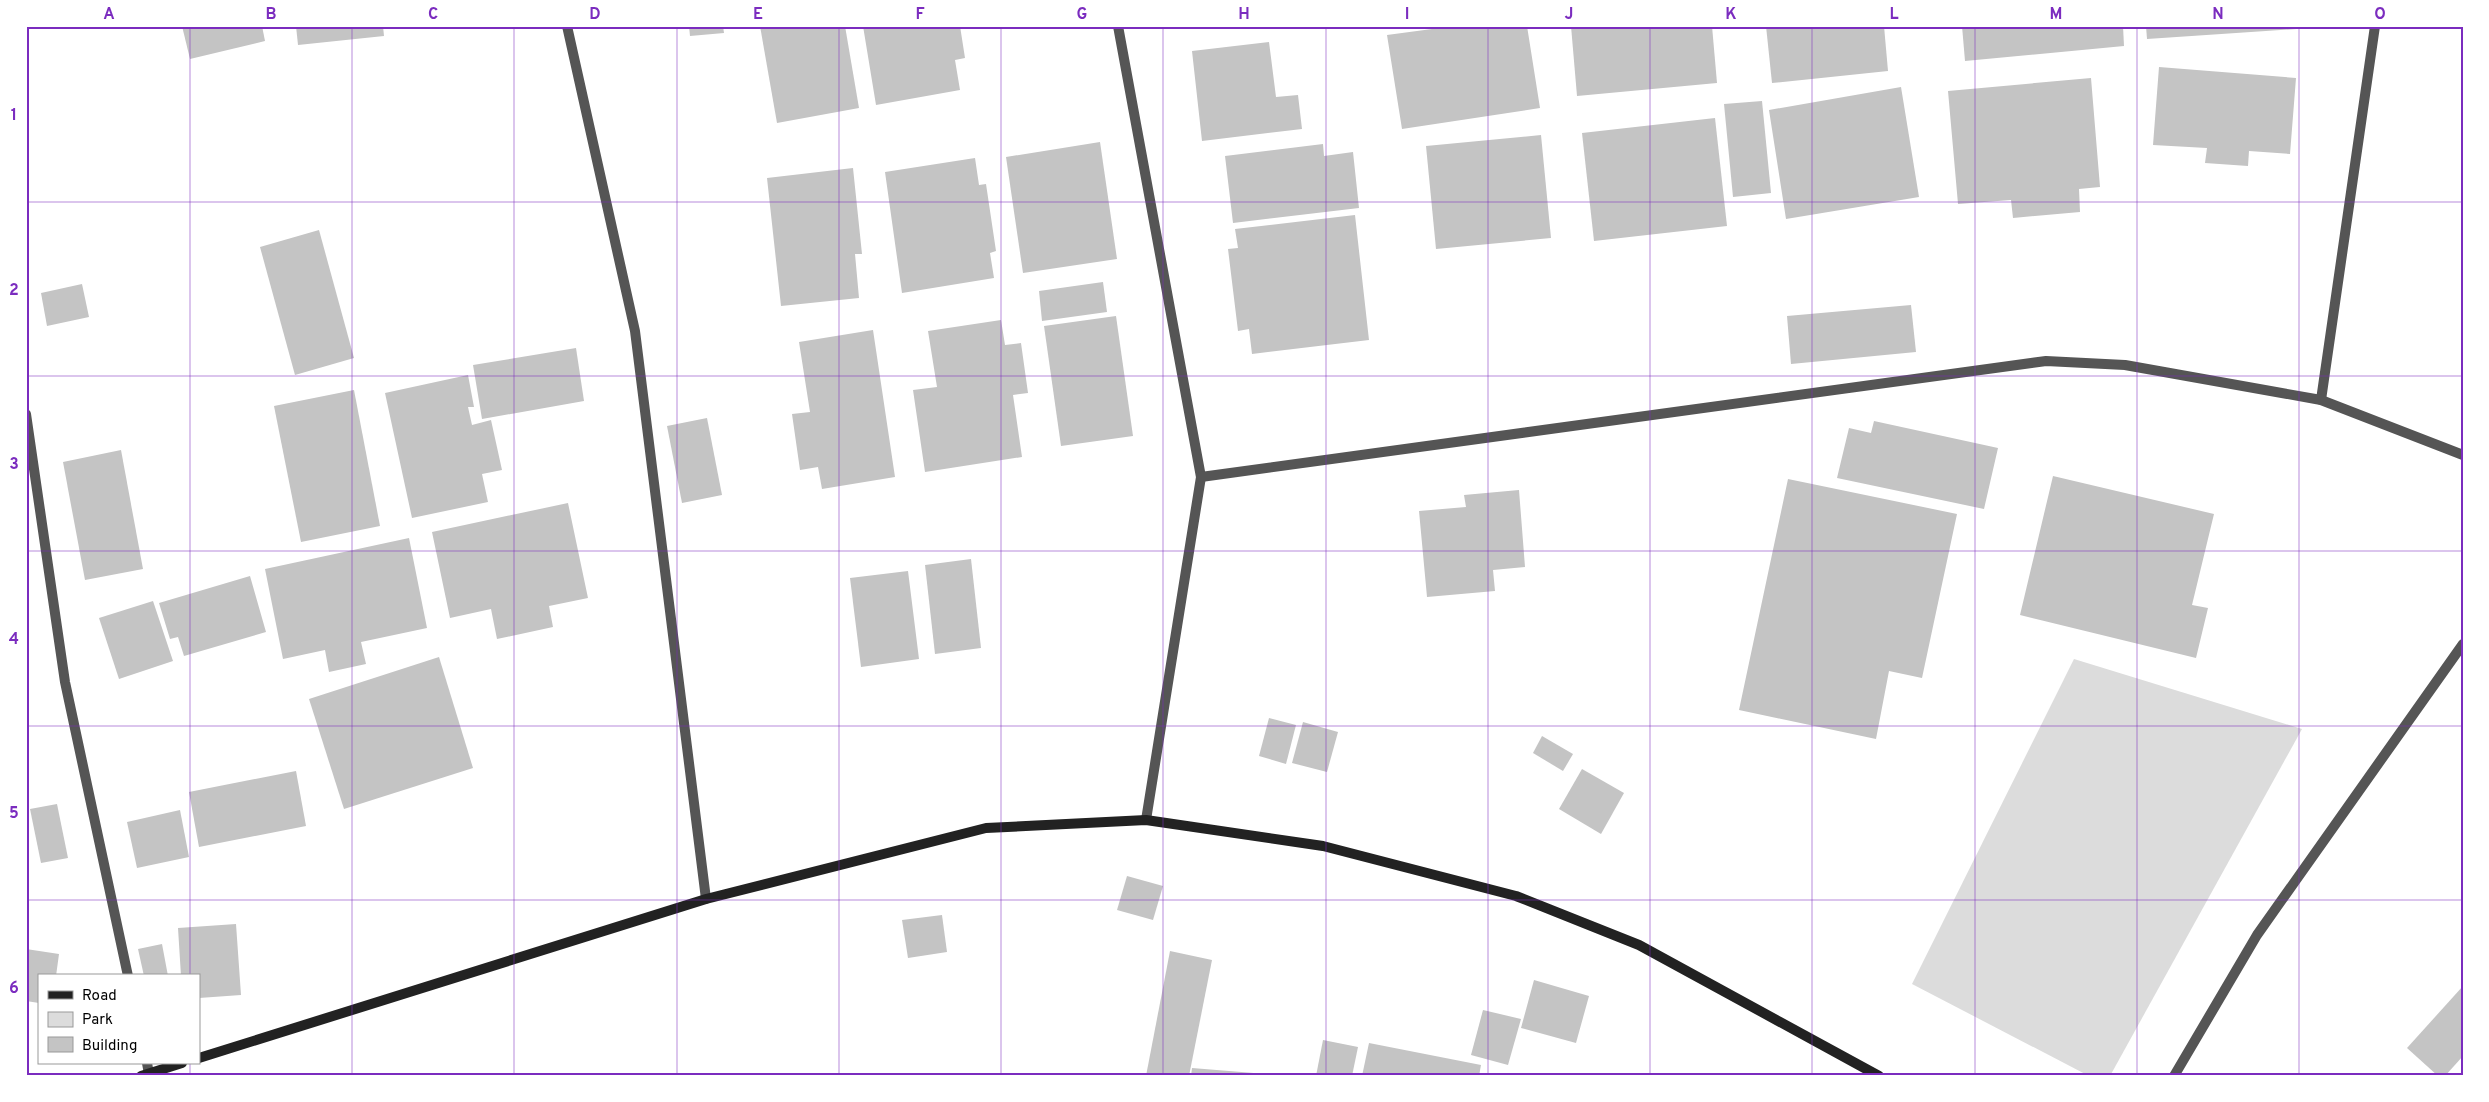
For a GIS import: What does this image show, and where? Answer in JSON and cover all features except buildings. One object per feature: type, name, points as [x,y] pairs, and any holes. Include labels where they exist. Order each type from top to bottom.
[{"type":"street","points":[[567,26],[635,331],[706,899]]},
{"type":"street","points":[[1118,26],[1201,477],[1146,820]]},
{"type":"street","points":[[2321,400],[2375,26]]},
{"type":"street","points":[[1201,477],[2046,361],[2125,365],[2321,400],[2463,455]]},
{"type":"street","points":[[26,414],[65,682],[128,974]]},
{"type":"street","points":[[2174,1076],[2257,935],[2463,644]]},
{"type":"street","points":[[200,1058],[706,899],[986,828],[1146,820],[1323,846],[1516,896],[1639,945],[1879,1076]]},
{"type":"street","points":[[145,1071],[177,1064]]},
{"type":"green space","points":[[2074,659],[2302,729],[2110,1076],[2089,1076],[1912,984]]}]
